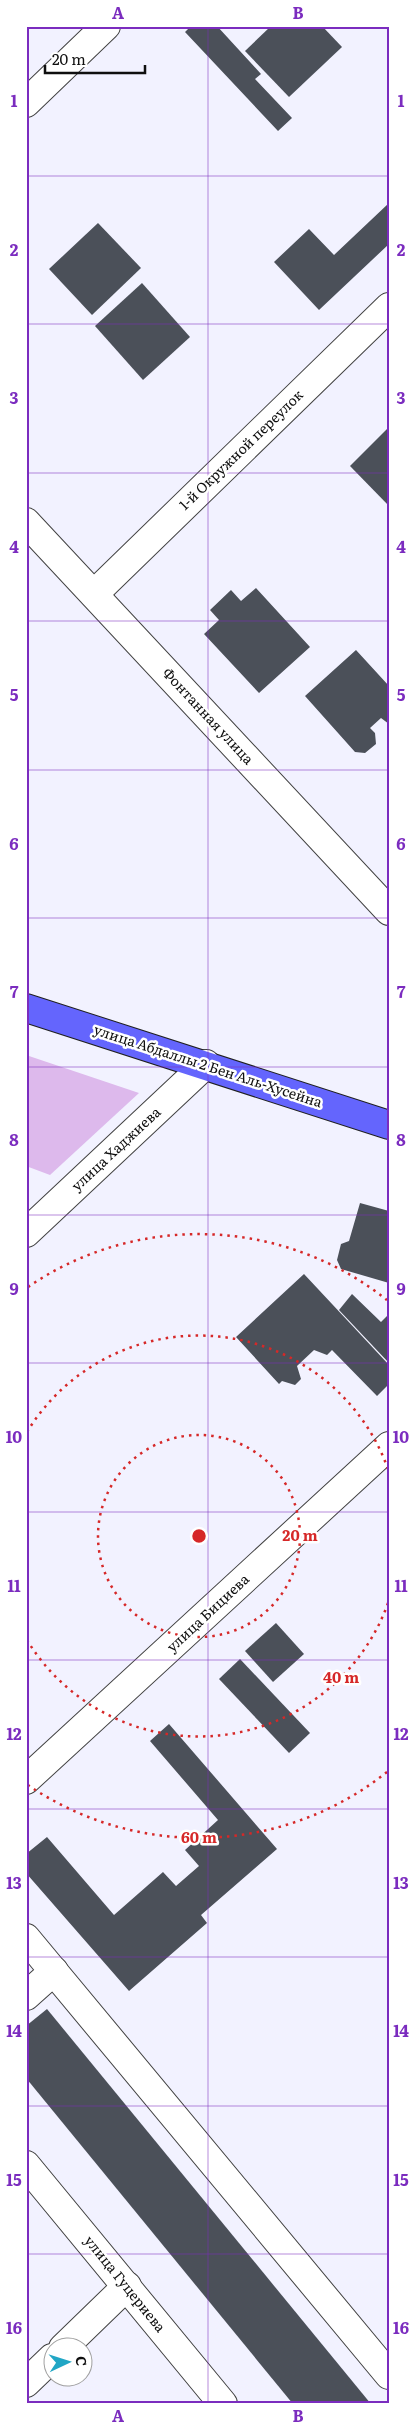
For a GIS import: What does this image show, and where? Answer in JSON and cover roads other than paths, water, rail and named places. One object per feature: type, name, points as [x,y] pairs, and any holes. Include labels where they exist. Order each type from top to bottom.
[{"type":"main road","name":"улица Абдаллы 2 Бен Аль-Хусейна","points":[[26,1008],[206,1064],[389,1125]]},
{"type":"street","points":[[26,103],[106,26]]},
{"type":"street","name":"1-й Окружной переулок","points":[[94,594],[389,307]]},
{"type":"street","name":"Фонтанная улица","points":[[26,522],[385,900]]},
{"type":"street","name":"улица Хаджиева","points":[[26,1233],[206,1064]]},
{"type":"street","name":"улица Бициева","points":[[26,1780],[389,1446]]},
{"type":"street","points":[[26,1938],[389,2375]]},
{"type":"street","points":[[26,1996],[54,1971]]},
{"type":"street","name":"улица Гуцериева","points":[[26,2165],[222,2404]]},
{"type":"street","points":[[73,2338],[127,2286]]},
{"type":"street","points":[[26,2383],[42,2368]]}]
